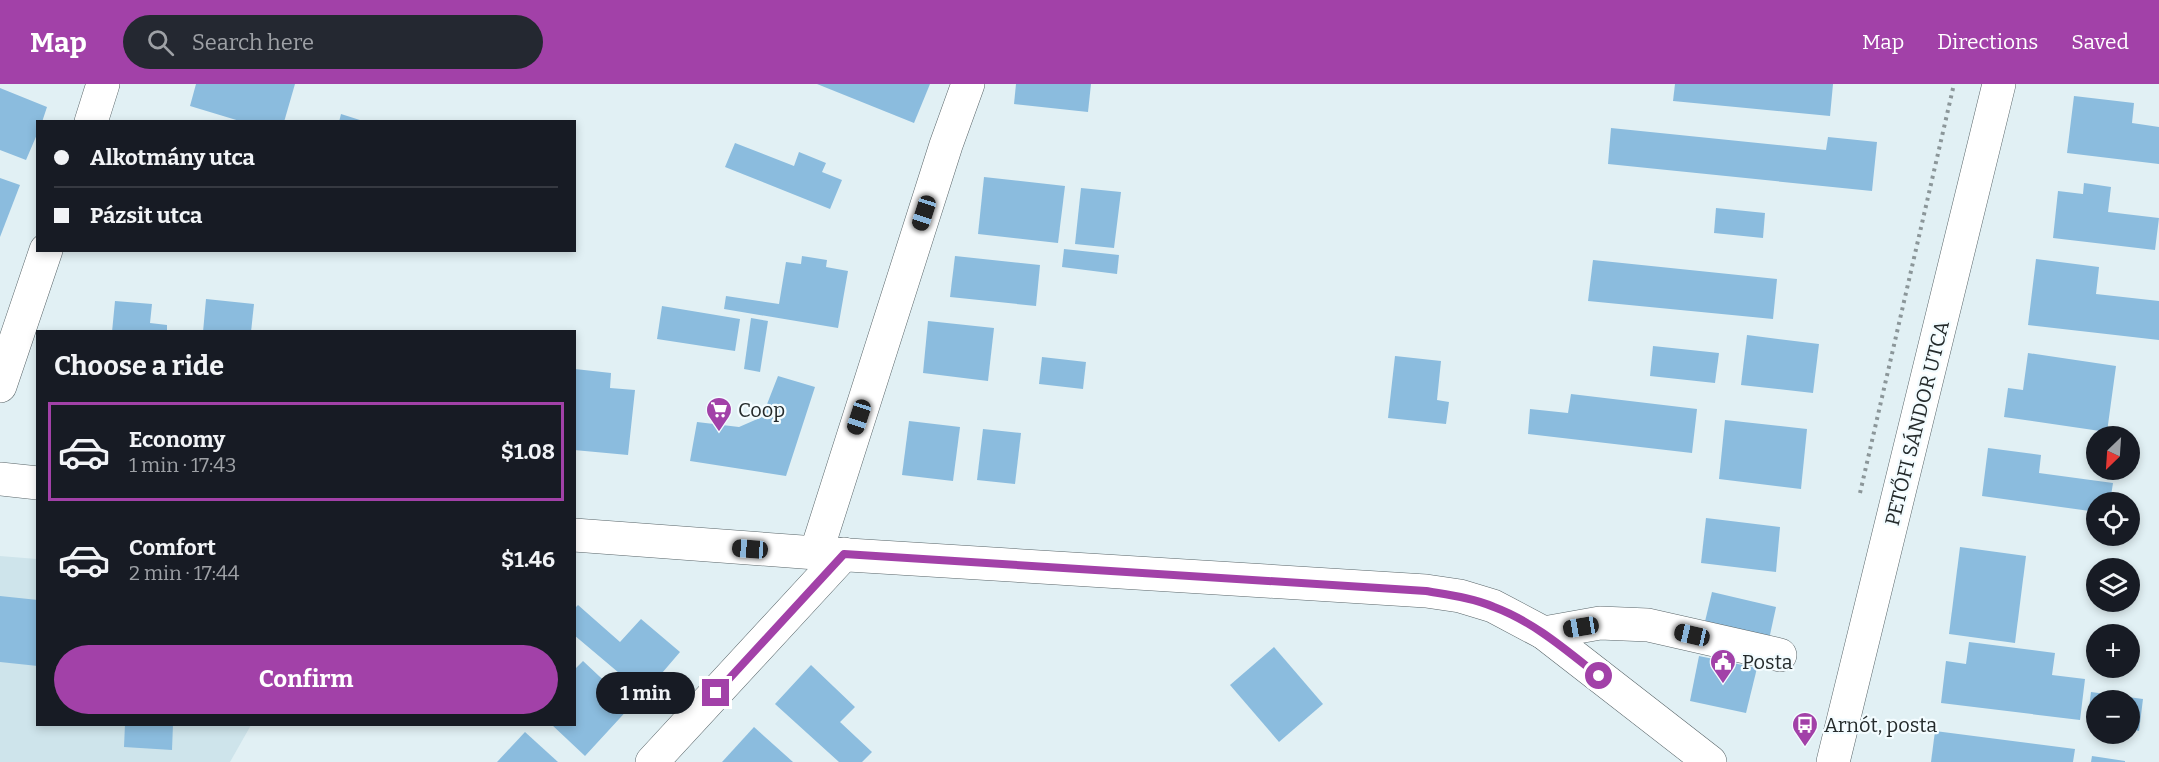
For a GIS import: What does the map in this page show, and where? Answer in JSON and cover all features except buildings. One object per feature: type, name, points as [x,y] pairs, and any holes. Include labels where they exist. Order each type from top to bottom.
[{"type":"street","points":[[92,120],[103,84]]},
{"type":"street","points":[[652,762],[830,554],[939,168],[968,84]]},
{"type":"street","name":"PETŐFI SÁNDOR UTCA","points":[[1833,762],[1999,84]]},
{"type":"street","points":[[0,386],[45,252]]},
{"type":"street","points":[[0,479],[36,483]]},
{"type":"street","points":[[576,535],[830,554],[1426,591],[1460,596],[1493,606],[1544,633],[1710,762]]},
{"type":"street","points":[[1544,633],[1600,623],[1648,625],[1780,655]]},
{"type":"path","points":[[1858,502],[1954,84]]},
{"type":"shaded area","points":[[0,556],[36,559],[36,726],[250,726],[230,762],[0,762]]},
{"type":"place","name":"Coop","points":[[719,433]]},
{"type":"place","name":"Posta","points":[[1723,685]]},
{"type":"place","name":"Arnót, posta","points":[[1805,748]]},
{"type":"route","points":[[716,693],[844,554],[1426,591],[1460,596],[1493,606],[1518,618],[1544,633],[1599,676]]}]
